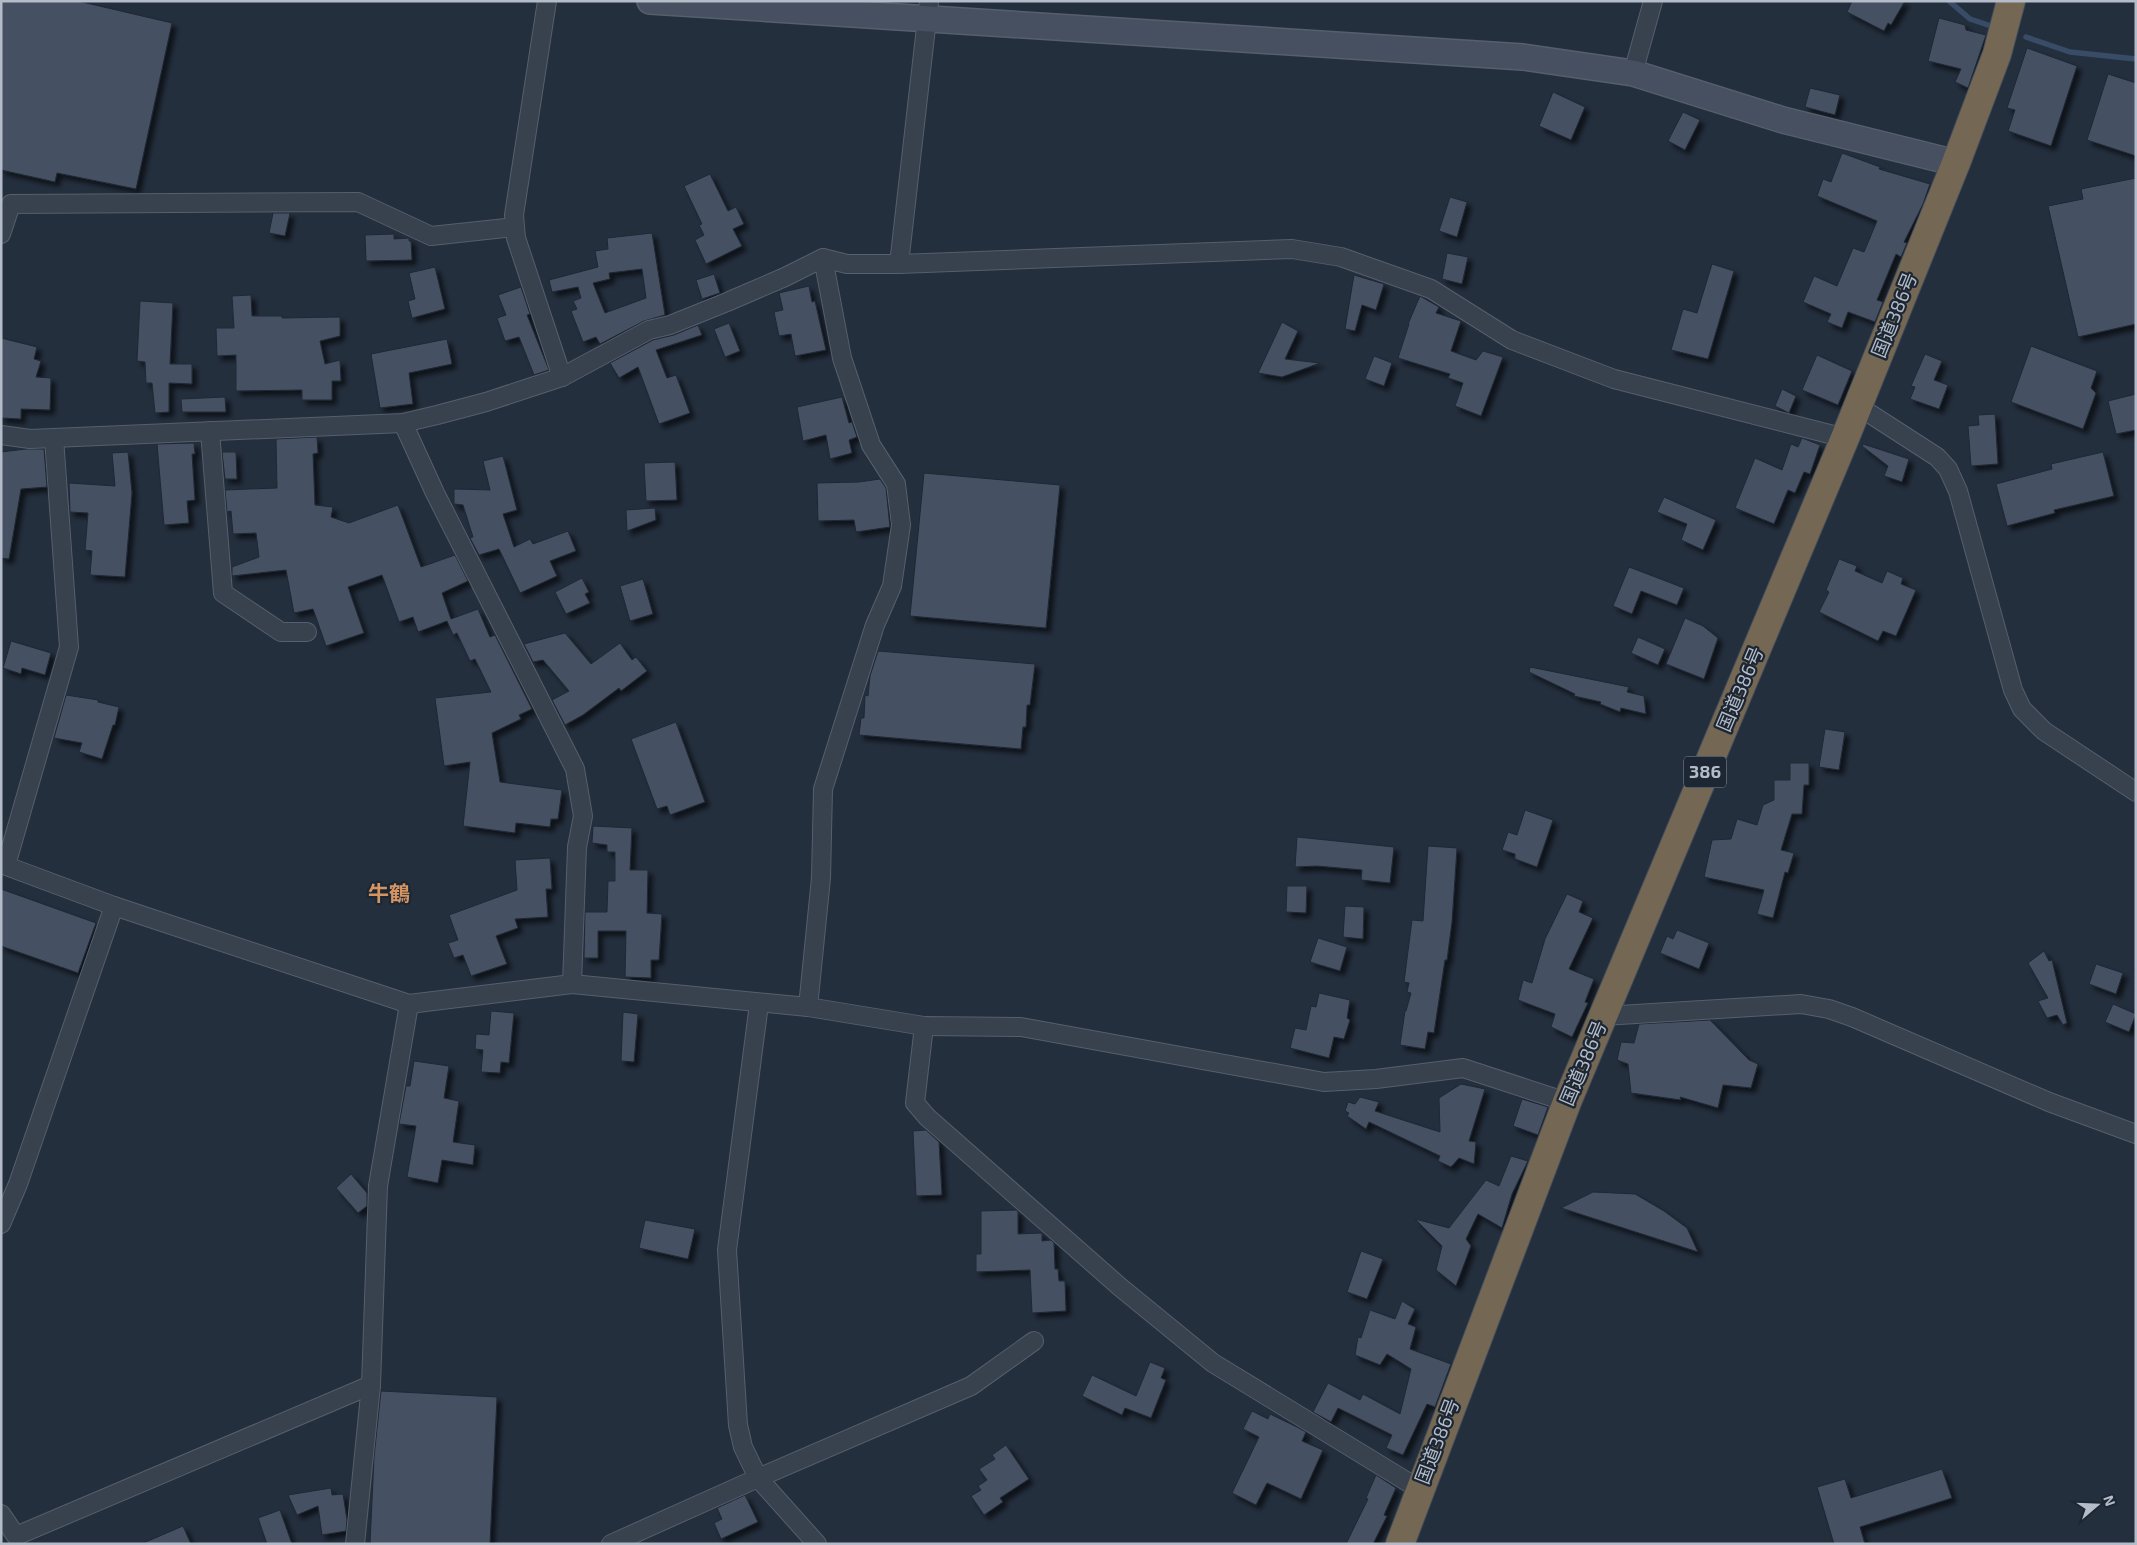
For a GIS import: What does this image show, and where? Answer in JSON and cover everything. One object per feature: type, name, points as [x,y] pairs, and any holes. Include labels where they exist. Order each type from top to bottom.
[{"type":"highway","name":"国道386号","points":[[1400,1544],[1566,1102],[1845,438],[1956,163],[1997,54],[2011,1]]},
{"type":"street","points":[[547,1],[514,215],[516,238],[562,377]]},
{"type":"street","points":[[650,1],[929,11],[1523,57],[1633,73],[1783,120],[1956,163]]},
{"type":"street","points":[[1633,73],[1654,1]]},
{"type":"street","points":[[899,264],[929,11]]},
{"type":"street","points":[[1,234],[11,204],[358,202],[431,236],[515,227]]},
{"type":"street","points":[[1,435],[30,439],[403,423],[486,402],[562,377],[649,330],[670,325],[727,302],[823,258],[847,264],[899,264],[1292,249],[1341,258],[1431,290],[1512,340],[1614,379],[1845,438]]},
{"type":"street","points":[[808,1007],[821,878],[823,789],[875,624],[892,586],[901,525],[896,484],[871,445],[842,358],[823,258]]},
{"type":"street","points":[[1858,406],[1937,457],[1948,469],[1958,491],[2013,690],[2022,709],[2044,731],[2136,792]]},
{"type":"street","points":[[403,423],[435,493],[575,769],[583,816],[577,847],[572,984]]},
{"type":"street","points":[[210,431],[223,592],[280,632],[307,632]]},
{"type":"street","points":[[54,438],[69,647],[4,865],[114,906],[409,1004],[572,984],[759,1004],[808,1007],[924,1026],[1021,1027],[1324,1082],[1376,1079],[1463,1068],[1566,1102]]},
{"type":"street","points":[[1,1224],[18,1184],[114,906]]},
{"type":"street","points":[[355,1544],[371,1384],[378,1186],[409,1004]]},
{"type":"street","points":[[759,1004],[727,1250],[738,1425],[743,1447],[758,1478],[817,1544]]},
{"type":"street","points":[[1603,1016],[1801,1004],[1829,1010],[1852,1017],[2049,1102],[2136,1134]]},
{"type":"street","points":[[924,1026],[915,1103],[927,1117],[1120,1287],[1213,1363],[1419,1490]]},
{"type":"street","points":[[612,1544],[758,1478],[971,1386],[1034,1341]]},
{"type":"street","points":[[1,1514],[16,1536],[371,1384]]},
{"type":"building","points":[[1,1],[78,1],[172,23],[136,189],[57,173],[55,182],[1,170]]},
{"type":"building","points":[[1852,1],[1905,1],[1891,25],[1888,23],[1884,31],[1847,12]]},
{"type":"building","points":[[1939,18],[1965,25],[1966,30],[1986,35],[1968,88],[1955,82],[1961,69],[1928,61]]},
{"type":"building","points":[[2027,48],[2077,66],[2051,146],[2008,131],[2015,110],[2007,108]]},
{"type":"building","points":[[2108,74],[2136,83],[2136,156],[2087,140]]},
{"type":"building","points":[[1810,88],[1840,95],[1835,115],[1805,107]]},
{"type":"building","points":[[1553,92],[1585,107],[1571,140],[1539,126]]},
{"type":"building","points":[[1683,112],[1700,120],[1685,150],[1668,141]]},
{"type":"building","points":[[1842,153],[1880,167],[1879,169],[1930,184],[1923,204],[1904,242],[1907,243],[1901,257],[1896,254],[1877,300],[1883,302],[1875,322],[1848,312],[1842,328],[1827,322],[1831,314],[1803,302],[1814,276],[1837,286],[1853,248],[1864,252],[1877,221],[1817,196],[1823,179],[1831,182]]},
{"type":"building","points":[[710,174],[728,211],[736,207],[744,224],[733,229],[742,246],[706,264],[695,240],[704,235],[699,225],[702,224],[684,186]]},
{"type":"building","points":[[2136,178],[2136,324],[2078,337],[2048,206],[2083,199],[2081,189]]},
{"type":"building","points":[[1450,197],[1467,202],[1457,237],[1439,231]]},
{"type":"building","points":[[273,213],[290,213],[285,236],[269,233]]},
{"type":"building","points":[[652,233],[665,315],[644,321],[600,344],[596,337],[583,342],[571,311],[577,309],[573,301],[581,298],[578,287],[552,292],[549,280],[598,267],[595,251],[608,249],[607,238]],"holes":[[[642,269],[646,298],[605,313],[593,283],[610,279],[609,273]]]},
{"type":"building","points":[[394,234],[394,239],[409,238],[409,241],[411,241],[412,260],[366,261],[365,235]]},
{"type":"building","points":[[1447,253],[1468,257],[1462,284],[1442,279]]},
{"type":"building","points":[[1712,264],[1734,271],[1708,359],[1671,350],[1683,309],[1697,313]]},
{"type":"building","points":[[435,267],[445,309],[412,318],[408,301],[415,299],[409,273]]},
{"type":"building","points":[[714,274],[720,293],[702,299],[696,280]]},
{"type":"building","points":[[1354,275],[1384,284],[1376,310],[1362,305],[1355,331],[1345,329]]},
{"type":"building","points":[[809,286],[812,302],[815,301],[826,350],[795,356],[791,334],[779,336],[774,312],[783,310],[779,293]]},
{"type":"building","points":[[521,287],[530,314],[527,315],[549,370],[534,375],[519,337],[505,341],[497,318],[506,315],[498,295]]},
{"type":"building","points":[[251,295],[252,316],[282,316],[282,318],[340,317],[340,336],[320,341],[325,364],[340,360],[341,381],[332,381],[332,400],[302,400],[302,390],[236,391],[236,355],[217,356],[216,328],[234,328],[232,296]]},
{"type":"building","points":[[1420,296],[1439,307],[1436,313],[1461,321],[1451,351],[1476,360],[1483,351],[1503,357],[1481,416],[1455,406],[1463,383],[1448,378],[1450,374],[1398,358],[1408,324]]},
{"type":"building","points":[[140,301],[173,303],[170,364],[192,364],[192,384],[169,383],[169,412],[155,413],[152,383],[146,383],[145,362],[137,361]]},
{"type":"building","points":[[1282,322],[1298,331],[1285,359],[1320,363],[1282,377],[1258,373]]},
{"type":"building","points":[[729,323],[740,351],[725,357],[714,329]]},
{"type":"building","points":[[698,325],[702,335],[656,350],[667,378],[676,375],[690,413],[659,424],[638,367],[619,378],[610,363],[653,340],[674,335]]},
{"type":"building","points":[[1,338],[37,347],[34,359],[41,361],[36,377],[51,378],[50,410],[21,409],[21,419],[1,418]]},
{"type":"building","points":[[447,339],[452,364],[409,373],[413,404],[380,408],[371,354]]},
{"type":"building","points":[[2031,346],[2097,371],[2091,388],[2096,393],[2083,429],[2011,402]]},
{"type":"building","points":[[1925,354],[1942,361],[1934,380],[1948,385],[1939,409],[1910,399],[1915,387],[1911,386]]},
{"type":"building","points":[[1817,355],[1852,371],[1838,405],[1802,390]]},
{"type":"building","points":[[1374,356],[1392,363],[1384,386],[1365,379]]},
{"type":"building","points":[[1782,389],[1796,396],[1789,413],[1775,406]]},
{"type":"building","points":[[2136,394],[2136,430],[2116,434],[2108,401]]},
{"type":"building","points":[[225,397],[226,412],[182,412],[181,399]]},
{"type":"building","points":[[842,397],[849,423],[852,422],[857,437],[849,440],[852,453],[830,459],[826,435],[803,441],[797,407]]},
{"type":"building","points":[[1995,414],[1998,464],[1971,466],[1968,426],[1979,425],[1978,415]]},
{"type":"building","points":[[317,437],[318,453],[313,454],[315,505],[333,507],[331,517],[349,523],[398,505],[421,567],[455,555],[468,581],[442,593],[451,619],[478,609],[490,637],[495,635],[532,709],[519,715],[521,719],[492,733],[500,782],[562,790],[558,819],[551,819],[550,827],[516,823],[515,833],[463,826],[470,762],[444,766],[435,698],[491,692],[475,659],[470,661],[457,633],[453,635],[447,621],[418,632],[413,617],[399,622],[382,575],[348,587],[364,633],[326,646],[313,609],[294,613],[286,570],[232,576],[232,567],[259,557],[256,533],[233,534],[231,511],[227,512],[225,490],[277,488],[276,439]]},
{"type":"building","points":[[1802,438],[1820,445],[1810,474],[1804,472],[1795,493],[1788,490],[1774,524],[1735,508],[1755,458],[1782,470],[1791,444],[1798,447]]},
{"type":"building","points":[[194,443],[195,454],[192,454],[195,500],[187,501],[189,523],[164,525],[157,444]]},
{"type":"building","points":[[1863,444],[1909,459],[1902,482],[1884,476],[1888,466],[1862,446]]},
{"type":"building","points":[[44,449],[47,487],[21,489],[9,559],[1,558],[1,452]]},
{"type":"building","points":[[128,452],[132,493],[125,577],[90,575],[92,551],[85,550],[88,513],[70,512],[69,483],[115,486],[112,453]]},
{"type":"building","points":[[222,452],[236,452],[237,479],[225,479]]},
{"type":"building","points":[[2103,452],[2114,496],[2054,510],[2055,513],[2007,526],[1996,484],[2052,469],[2051,464]]},
{"type":"building","points":[[503,456],[517,510],[503,514],[514,547],[530,539],[533,544],[568,531],[576,551],[550,561],[557,576],[520,593],[499,549],[479,555],[470,538],[473,537],[463,505],[454,504],[454,489],[490,490],[483,461]]},
{"type":"building","points":[[675,462],[677,500],[646,501],[644,463]]},
{"type":"building","points":[[924,473],[1060,485],[1046,628],[910,616]]},
{"type":"building","points":[[880,479],[886,488],[890,527],[856,532],[854,520],[818,521],[817,483],[859,482]]},
{"type":"building","points":[[1664,497],[1716,520],[1703,550],[1681,540],[1687,524],[1657,512]]},
{"type":"building","points":[[655,508],[656,520],[627,531],[626,510]]},
{"type":"building","points":[[1839,559],[1857,566],[1855,571],[1882,583],[1887,571],[1903,578],[1901,584],[1916,590],[1896,636],[1883,631],[1878,641],[1819,612],[1829,592],[1826,590]]},
{"type":"building","points":[[1629,567],[1684,588],[1677,605],[1641,591],[1632,614],[1613,606]]},
{"type":"building","points":[[582,578],[589,592],[585,594],[590,603],[566,614],[555,592]]},
{"type":"building","points":[[643,579],[653,614],[630,621],[620,586]]},
{"type":"building","points":[[1685,618],[1703,626],[1718,638],[1704,679],[1666,664]]},
{"type":"building","points":[[565,633],[591,664],[620,643],[632,660],[636,657],[647,671],[621,691],[619,688],[583,715],[565,725],[552,700],[569,691],[543,660],[533,662],[524,644]]},
{"type":"building","points":[[1638,637],[1665,649],[1658,665],[1631,653]]},
{"type":"building","points":[[11,641],[51,653],[45,675],[22,668],[21,674],[3,668]]},
{"type":"building","points":[[878,651],[1035,664],[1030,705],[1027,705],[1026,727],[1023,727],[1021,749],[859,735],[861,718],[864,718],[865,695],[868,696],[870,676]]},
{"type":"building","points":[[1530,667],[1629,687],[1627,692],[1644,696],[1646,714],[1621,708],[1620,712],[1600,704],[1601,702],[1574,696],[1575,694],[1529,672]]},
{"type":"building","points":[[66,695],[98,700],[98,702],[119,707],[115,725],[113,725],[102,759],[79,752],[82,743],[54,738]]},
{"type":"building","points":[[676,722],[705,802],[670,815],[667,806],[657,809],[631,739]]},
{"type":"building","points":[[1825,729],[1845,732],[1839,770],[1819,767]]},
{"type":"building","points":[[1790,763],[1809,763],[1809,785],[1804,785],[1802,814],[1792,814],[1781,850],[1794,853],[1788,873],[1785,872],[1773,918],[1757,914],[1764,890],[1704,877],[1712,840],[1731,839],[1737,819],[1757,825],[1763,805],[1774,800],[1774,780],[1790,780]]},
{"type":"building","points":[[1525,810],[1553,820],[1537,867],[1515,859],[1515,854],[1502,850],[1508,832],[1517,835]]},
{"type":"building","points":[[593,826],[632,828],[630,870],[648,870],[647,913],[662,914],[659,960],[651,960],[651,978],[625,977],[626,931],[598,931],[598,958],[584,958],[585,912],[607,912],[608,881],[615,881],[615,852],[607,852],[607,845],[592,843]]},
{"type":"building","points":[[1297,837],[1394,847],[1390,883],[1361,880],[1362,870],[1317,866],[1295,867]]},
{"type":"building","points":[[1428,846],[1457,848],[1452,922],[1447,960],[1445,960],[1434,1033],[1428,1032],[1425,1049],[1400,1045],[1405,1011],[1411,993],[1407,992],[1409,983],[1404,982],[1412,920],[1423,921]]},
{"type":"building","points":[[550,858],[552,889],[546,889],[548,917],[515,919],[518,928],[496,936],[507,964],[471,976],[463,955],[454,958],[448,943],[458,940],[449,915],[517,890],[515,860]]},
{"type":"building","points":[[1287,886],[1307,886],[1306,913],[1286,912]]},
{"type":"building","points":[[1,889],[96,923],[78,973],[1,946]]},
{"type":"building","points":[[1567,894],[1583,901],[1579,912],[1593,918],[1569,969],[1594,979],[1585,1002],[1588,1003],[1572,1037],[1551,1027],[1555,1014],[1518,1000],[1523,980],[1532,983],[1545,939]]},
{"type":"building","points":[[1345,906],[1364,907],[1363,939],[1343,937]]},
{"type":"building","points":[[1677,930],[1709,943],[1699,969],[1660,953],[1667,936],[1673,939]]},
{"type":"building","points":[[1318,938],[1347,947],[1340,971],[1310,962]]},
{"type":"building","points":[[2044,951],[2049,961],[2052,960],[2067,1023],[2063,1025],[2057,1015],[2047,1018],[2038,1001],[2048,998],[2028,963]]},
{"type":"building","points":[[2096,964],[2123,973],[2116,994],[2089,984]]},
{"type":"building","points":[[1319,993],[1350,1000],[1347,1018],[1350,1020],[1344,1039],[1334,1037],[1329,1058],[1290,1048],[1295,1028],[1306,1030],[1311,1006],[1316,1007]]},
{"type":"building","points":[[2113,1004],[2136,1014],[2129,1032],[2105,1022]]},
{"type":"building","points":[[491,1011],[514,1013],[509,1063],[501,1062],[500,1073],[481,1072],[483,1050],[475,1049],[476,1034],[489,1035]]},
{"type":"building","points":[[623,1012],[638,1014],[634,1062],[621,1061]]},
{"type":"building","points":[[1710,1020],[1749,1060],[1758,1064],[1751,1088],[1723,1085],[1718,1108],[1680,1097],[1681,1100],[1631,1093],[1628,1064],[1617,1060],[1621,1042],[1634,1043],[1639,1024]]},
{"type":"building","points":[[414,1061],[449,1066],[444,1098],[459,1101],[453,1142],[475,1145],[473,1165],[442,1160],[438,1183],[407,1177],[416,1126],[399,1124],[406,1086],[410,1086]]},
{"type":"building","points":[[1461,1084],[1485,1089],[1469,1141],[1476,1142],[1474,1164],[1459,1158],[1451,1167],[1438,1161],[1440,1156],[1369,1122],[1366,1129],[1347,1116],[1349,1113],[1345,1111],[1348,1102],[1355,1104],[1360,1097],[1379,1102],[1375,1111],[1440,1132],[1439,1098]]},
{"type":"building","points":[[1522,1099],[1548,1107],[1538,1135],[1513,1126]]},
{"type":"building","points":[[926,1130],[939,1142],[942,1195],[916,1196],[913,1131]]},
{"type":"building","points":[[1511,1156],[1528,1161],[1512,1194],[1502,1228],[1478,1214],[1466,1239],[1471,1246],[1456,1286],[1436,1270],[1442,1246],[1415,1219],[1449,1228],[1486,1180],[1499,1186]]},
{"type":"building","points":[[351,1174],[367,1193],[367,1206],[358,1213],[336,1188]]},
{"type":"building","points":[[1593,1192],[1635,1194],[1664,1211],[1687,1228],[1698,1252],[1561,1208]]},
{"type":"building","points":[[1017,1210],[1018,1234],[1042,1233],[1042,1241],[1051,1240],[1054,1243],[1055,1269],[1058,1269],[1059,1281],[1065,1281],[1066,1311],[1032,1313],[1030,1270],[976,1272],[976,1254],[981,1254],[981,1211]]},
{"type":"building","points":[[645,1220],[695,1229],[688,1259],[639,1248]]},
{"type":"building","points":[[1361,1251],[1383,1259],[1367,1299],[1347,1292]]},
{"type":"building","points":[[1402,1301],[1415,1309],[1408,1324],[1416,1327],[1410,1349],[1451,1364],[1435,1407],[1427,1404],[1403,1455],[1386,1448],[1392,1435],[1338,1408],[1331,1422],[1313,1412],[1328,1383],[1360,1400],[1363,1394],[1400,1414],[1411,1369],[1387,1354],[1380,1365],[1355,1355],[1358,1337],[1361,1338],[1370,1310],[1395,1319]]},
{"type":"building","points":[[1150,1362],[1165,1368],[1161,1378],[1166,1380],[1151,1418],[1125,1408],[1122,1415],[1082,1396],[1092,1375],[1136,1396]]},
{"type":"building","points":[[381,1391],[497,1397],[490,1544],[370,1544],[374,1457]]},
{"type":"building","points":[[1252,1411],[1268,1419],[1270,1414],[1297,1427],[1306,1432],[1302,1441],[1323,1450],[1301,1499],[1267,1483],[1256,1505],[1232,1493],[1259,1437],[1243,1429]]},
{"type":"building","points":[[1006,1445],[1029,1479],[1000,1498],[1003,1502],[984,1515],[971,1496],[981,1490],[978,1486],[987,1480],[979,1469],[995,1459],[992,1455]]},
{"type":"building","points":[[1942,1469],[1952,1498],[1860,1527],[1865,1544],[1834,1544],[1817,1487],[1845,1479],[1851,1498]]},
{"type":"building","points":[[1376,1475],[1396,1488],[1384,1515],[1387,1516],[1373,1544],[1346,1544],[1368,1499],[1366,1498]]},
{"type":"building","points":[[331,1488],[332,1495],[343,1494],[347,1520],[346,1531],[322,1535],[318,1506],[297,1515],[288,1495]]},
{"type":"building","points":[[745,1495],[758,1522],[721,1539],[714,1523],[722,1519],[717,1508]]},
{"type":"building","points":[[280,1510],[292,1544],[267,1544],[258,1518]]},
{"type":"building","points":[[183,1526],[191,1544],[141,1544]]},
{"type":"waterway","points":[[1949,1],[1970,19],[1991,26]]},
{"type":"waterway","points":[[2026,37],[2070,52],[2136,59]]},
{"type":"district","name":"牛鶴","points":[[389,894]]}]
